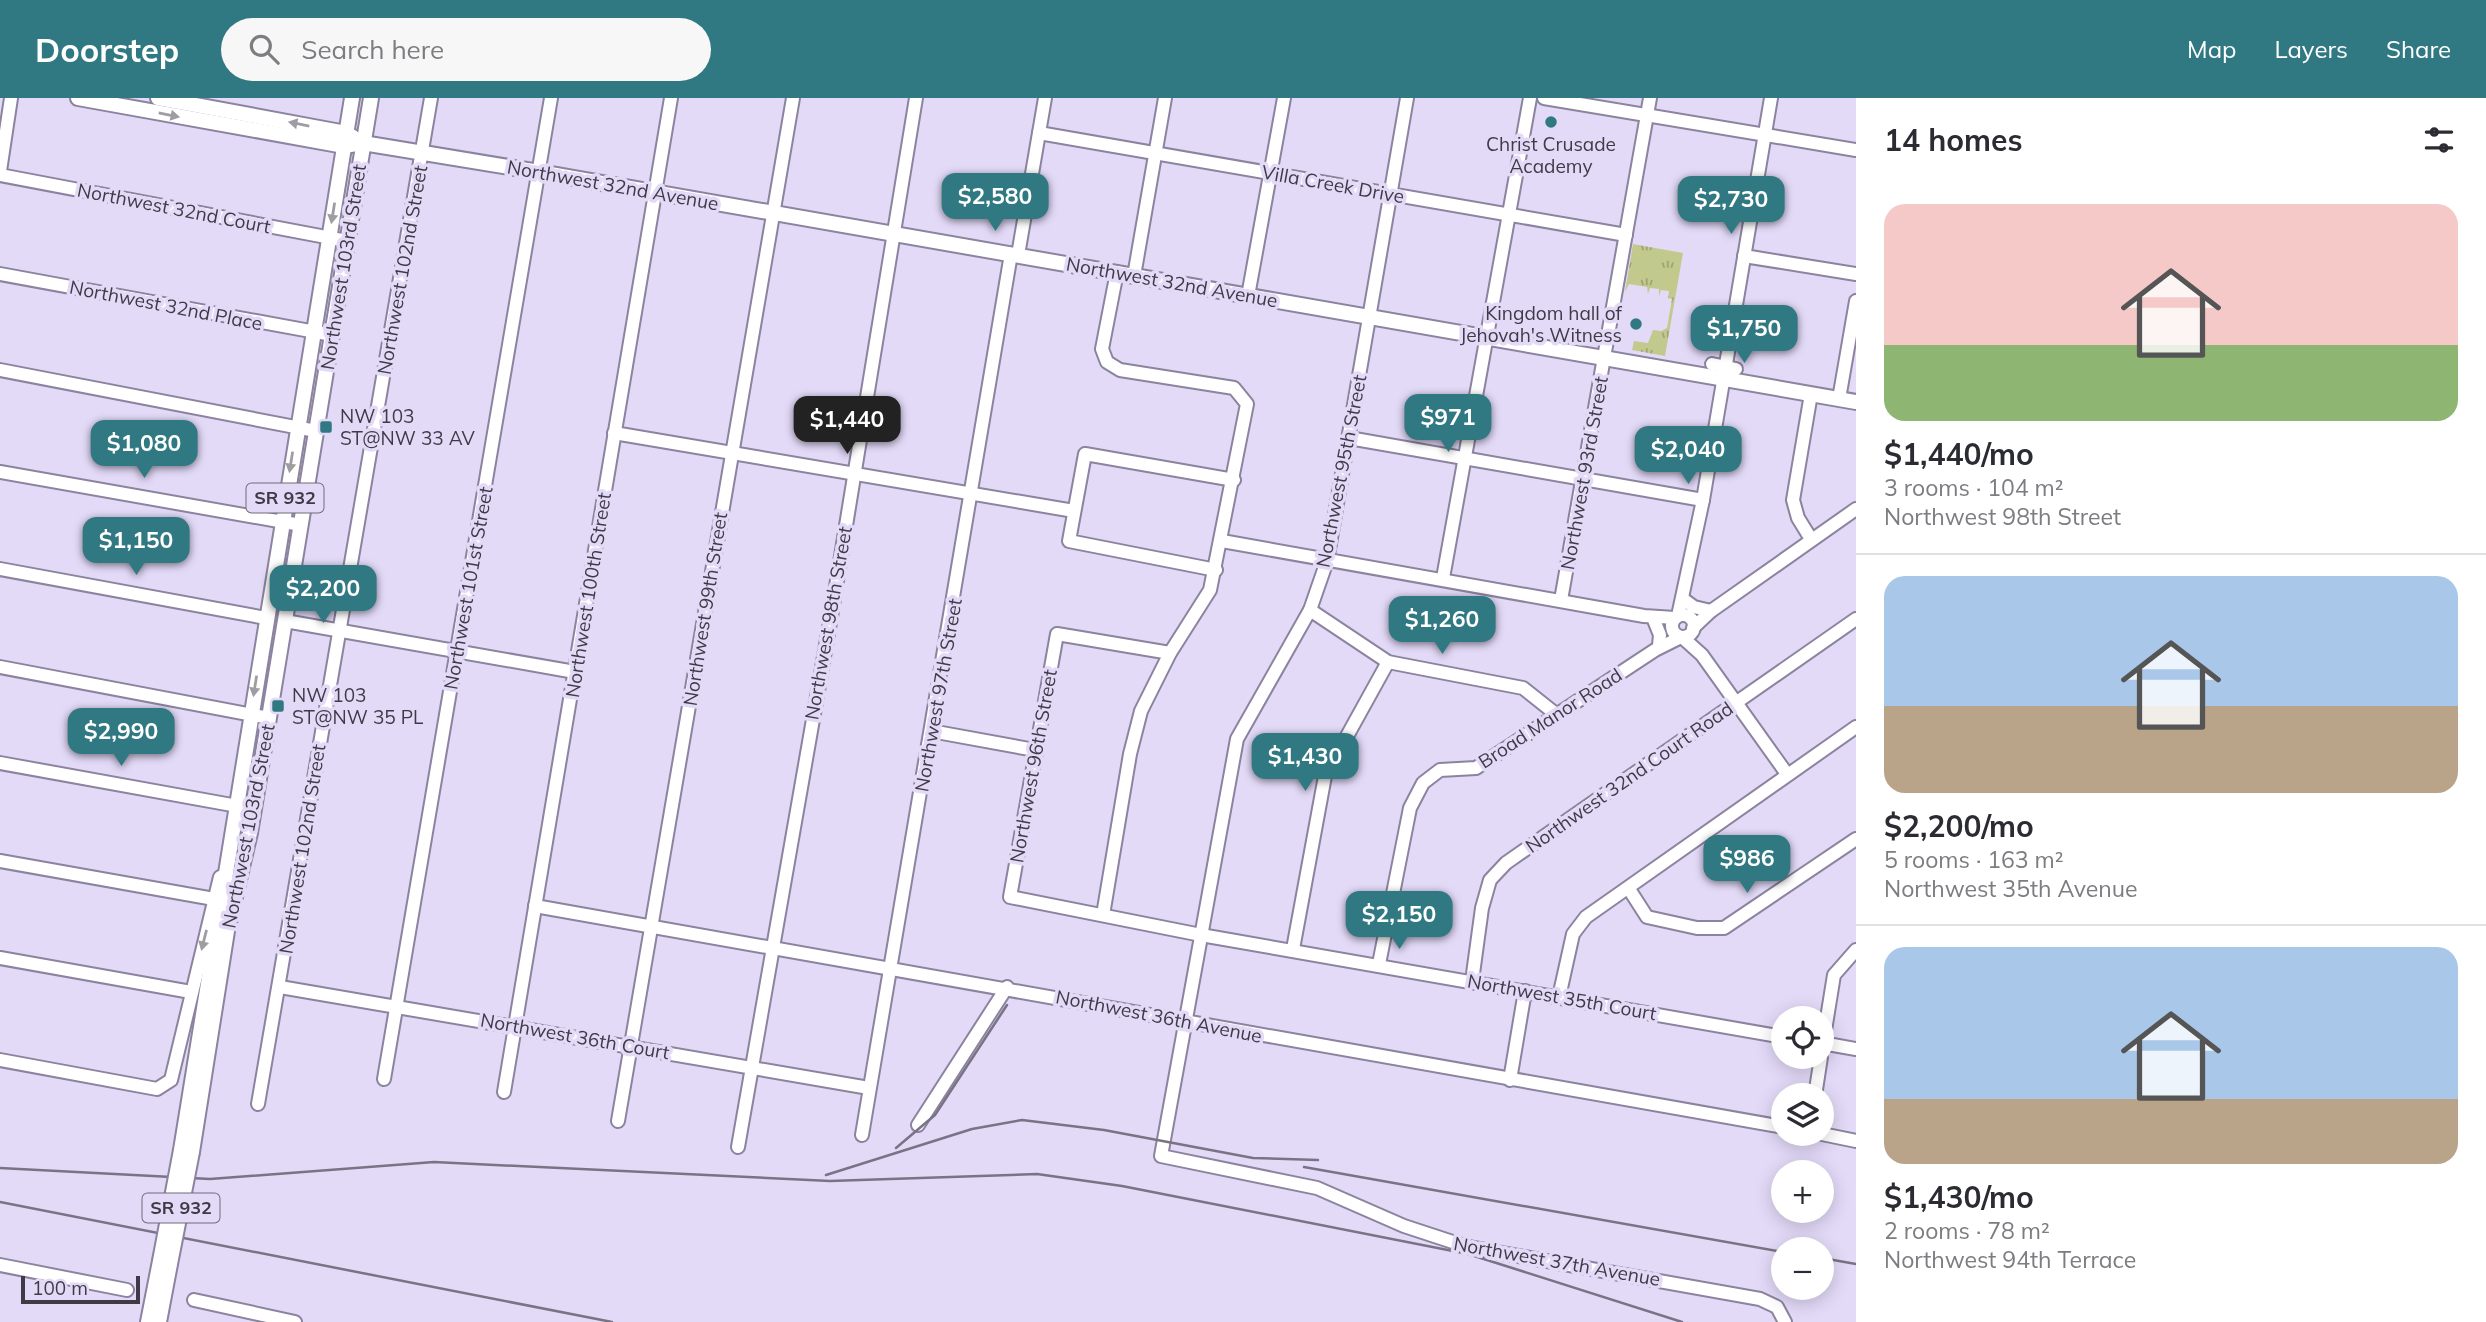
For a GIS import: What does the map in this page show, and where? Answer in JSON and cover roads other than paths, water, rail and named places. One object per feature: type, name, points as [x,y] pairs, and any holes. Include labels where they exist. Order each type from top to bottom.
[{"type":"main road","name":"Northwest 32nd Avenue","points":[[78,98],[345,139]]},
{"type":"main road","name":"Northwest 32nd Avenue","points":[[158,98],[363,144],[656,192],[1604,358],[1728,371],[1811,394],[1856,402]]},
{"type":"main road","name":"Northwest 103rd Street","points":[[186,1151],[235,806],[352,98]]},
{"type":"main road","name":"Northwest 103rd Street","points":[[165,1262],[254,809],[371,98]]},
{"type":"main road","points":[[274,568],[278,576],[275,606],[285,621]]},
{"type":"main road","points":[[266,618],[273,634],[270,653],[277,670]]},
{"type":"main road","name":"SR 932","points":[[148,1322],[165,1262]]},
{"type":"main road","name":"SR 932","points":[[159,1322],[165,1262]]},
{"type":"street","points":[[0,173],[11,98]]},
{"type":"street","name":"Northwest 102nd Street","points":[[258,1104],[430,98]]},
{"type":"street","name":"Northwest 101st Street","points":[[384,1079],[551,98]]},
{"type":"street","name":"Northwest 100th Street","points":[[503,1092],[671,98]]},
{"type":"street","name":"Northwest 99th Street","points":[[618,1121],[793,98]]},
{"type":"street","name":"Northwest 98th Street","points":[[738,1147],[916,98]]},
{"type":"street","name":"Northwest 97th Street","points":[[862,1135],[971,495],[1045,98]]},
{"type":"street","points":[[1134,276],[1165,98]]},
{"type":"street","points":[[1248,296],[1284,98]]},
{"type":"street","name":"Northwest 95th Street","points":[[1161,1156],[1237,739],[1310,610],[1326,561],[1407,98]]},
{"type":"street","points":[[1443,578],[1530,98]]},
{"type":"street","points":[[1544,98],[1856,150]]},
{"type":"street","name":"Northwest 93rd Street","points":[[1561,600],[1650,98]]},
{"type":"street","points":[[1771,98],[1728,371],[1683,599],[1682,625],[1787,774]]},
{"type":"street","name":"Villa Creek Drive","points":[[1039,133],[1626,235]]},
{"type":"street","name":"Northwest 32nd Court","points":[[0,173],[347,241]]},
{"type":"street","points":[[1744,256],[1856,274]]},
{"type":"street","points":[[1103,915],[1130,754],[1141,711],[1170,653],[1210,590],[1222,541],[1247,404],[1234,388],[1120,370],[1107,362],[1102,348],[1117,272]]},
{"type":"street","name":"Northwest 32nd Place","points":[[0,274],[332,335]]},
{"type":"street","points":[[1839,399],[1856,301]]},
{"type":"street","points":[[1712,364],[1728,371]]},
{"type":"street","points":[[0,370],[316,431]]},
{"type":"street","points":[[1811,394],[1793,499],[1798,518],[1811,539]]},
{"type":"street","points":[[614,433],[1074,511]]},
{"type":"street","points":[[1349,438],[1703,500]]},
{"type":"street","points":[[1216,570],[1069,541],[1085,454],[1234,480]]},
{"type":"street","points":[[0,472],[301,525]]},
{"type":"street","name":"Broad Manor Road","points":[[1379,964],[1410,808],[1423,783],[1440,770],[1476,768],[1657,647],[1682,625],[1711,611],[1856,509]]},
{"type":"street","points":[[1222,541],[1326,561],[1443,578],[1682,625]]},
{"type":"street","points":[[0,569],[266,618]]},
{"type":"street","points":[[1683,599],[1694,607],[1711,611]]},
{"type":"street","points":[[1310,610],[1388,662],[1523,688],[1557,715]]},
{"type":"street","points":[[1649,618],[1660,635],[1657,647]]},
{"type":"street","name":"Northwest 32nd Court Road","points":[[1472,981],[1482,908],[1490,880],[1506,863],[1856,619]]},
{"type":"street","points":[[285,621],[575,671]]},
{"type":"street","name":"Northwest 96th Street","points":[[1010,897],[1057,634],[1170,653]]},
{"type":"street","points":[[1293,949],[1325,776],[1388,662]]},
{"type":"street","points":[[0,667],[269,718]]},
{"type":"street","points":[[1559,997],[1573,934],[1586,917],[1856,727]]},
{"type":"street","points":[[931,731],[1035,750]]},
{"type":"street","points":[[0,763],[254,809]]},
{"type":"street","points":[[1629,889],[1647,917],[1697,928],[1724,928],[1856,839]]},
{"type":"street","name":"Northwest 103rd Street","points":[[0,1060],[157,1089],[171,1080],[214,899],[229,851]]},
{"type":"street","points":[[0,861],[214,899]]},
{"type":"street","name":"Northwest 35th Court","points":[[1010,897],[1200,935],[1379,964],[1771,1035]]},
{"type":"street","name":"Northwest 36th Avenue","points":[[535,906],[1771,1125]]},
{"type":"street","points":[[1829,1006],[1834,975],[1853,952]]},
{"type":"street","points":[[0,958],[191,992]]},
{"type":"street","name":"Northwest 36th Court","points":[[280,987],[869,1088]]},
{"type":"street","points":[[919,1125],[1007,988]]},
{"type":"street","points":[[1510,1080],[1525,991]]},
{"type":"street","points":[[1834,1045],[1856,1049]]},
{"type":"street","points":[[1834,1136],[1856,1141]]},
{"type":"street","name":"Northwest 37th Avenue","points":[[1161,1156],[1317,1188],[1404,1226],[1468,1247],[1760,1299],[1777,1307],[1785,1322]]},
{"type":"street","points":[[0,1265],[128,1290]]},
{"type":"street","points":[[194,1300],[295,1322]]},
{"type":"railway","points":[[896,1148],[935,1115],[1007,1005]]},
{"type":"railway","points":[[826,1175],[972,1129],[1022,1120],[1104,1130],[1253,1158],[1318,1160]]},
{"type":"railway","points":[[0,1168],[210,1179],[434,1162],[830,1181],[1037,1174],[1122,1186],[1468,1254],[1682,1322]]},
{"type":"railway","points":[[1304,1167],[1771,1250]]},
{"type":"railway","points":[[0,1202],[612,1322]]},
{"type":"railway","points":[[1834,1260],[1856,1264]]},
{"type":"place","name":"Christ Crusade Academy","points":[[1551,122]]},
{"type":"place","name":"Kingdom hall of Jehovah's Witness","points":[[1636,324]]},
{"type":"place","name":"NW 103 ST@NW 33 AV","points":[[326,427]]},
{"type":"place","name":"NW 103 ST@NW 35 PL","points":[[278,706]]}]
